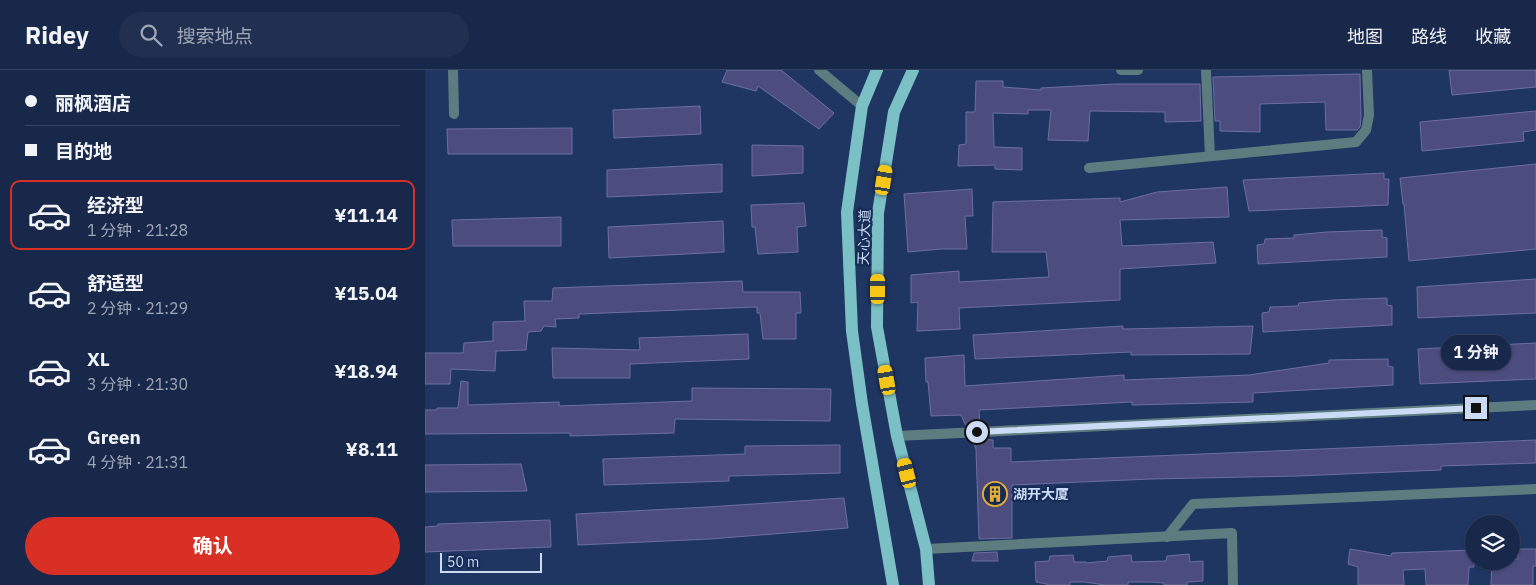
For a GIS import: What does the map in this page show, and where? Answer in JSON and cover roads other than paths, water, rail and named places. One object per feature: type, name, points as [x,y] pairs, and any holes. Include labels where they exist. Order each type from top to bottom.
[{"type":"main road","name":"天心大道","points":[[877,70],[862,106],[847,212],[852,331],[862,404],[893,585]]},
{"type":"main road","name":"天心大道","points":[[913,70],[894,112],[878,213],[877,328],[897,436],[926,548],[929,585]]},
{"type":"street","points":[[453,70],[454,114]]},
{"type":"street","points":[[819,70],[862,106]]},
{"type":"street","points":[[1121,70],[1138,70]]},
{"type":"street","points":[[1207,70],[1210,156]]},
{"type":"street","points":[[1089,168],[1356,142],[1365,130],[1369,115],[1367,70]]},
{"type":"street","points":[[897,436],[1536,405]]},
{"type":"street","points":[[1167,537],[1193,504],[1536,489]]},
{"type":"street","points":[[926,548],[1233,533],[1233,585]]},
{"type":"place","name":"湖开大厦","points":[[995,494]]}]
